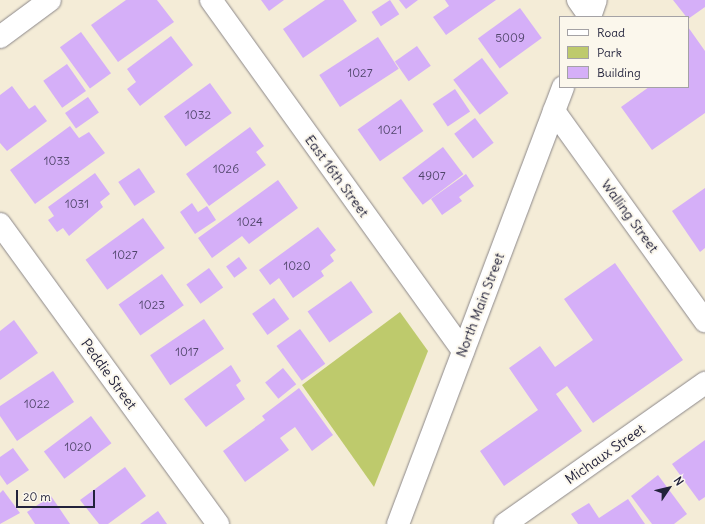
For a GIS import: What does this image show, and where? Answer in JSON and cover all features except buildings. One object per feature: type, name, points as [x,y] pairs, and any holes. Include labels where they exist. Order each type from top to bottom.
[{"type":"street","points":[[0,37],[50,0]]},
{"type":"street","name":"East 16th Street","points":[[211,0],[463,352]]},
{"type":"street","points":[[578,0],[589,16]]},
{"type":"street","points":[[590,16],[596,0]]},
{"type":"street","name":"North Main Street","points":[[398,524],[563,88]]},
{"type":"street","name":"Walling Street","points":[[554,111],[705,321]]},
{"type":"street","name":"Peddie Street","points":[[0,224],[218,524]]},
{"type":"street","name":"Michaux Street","points":[[505,524],[705,383]]},
{"type":"green space","points":[[400,312],[428,351],[374,487],[302,385]]}]
